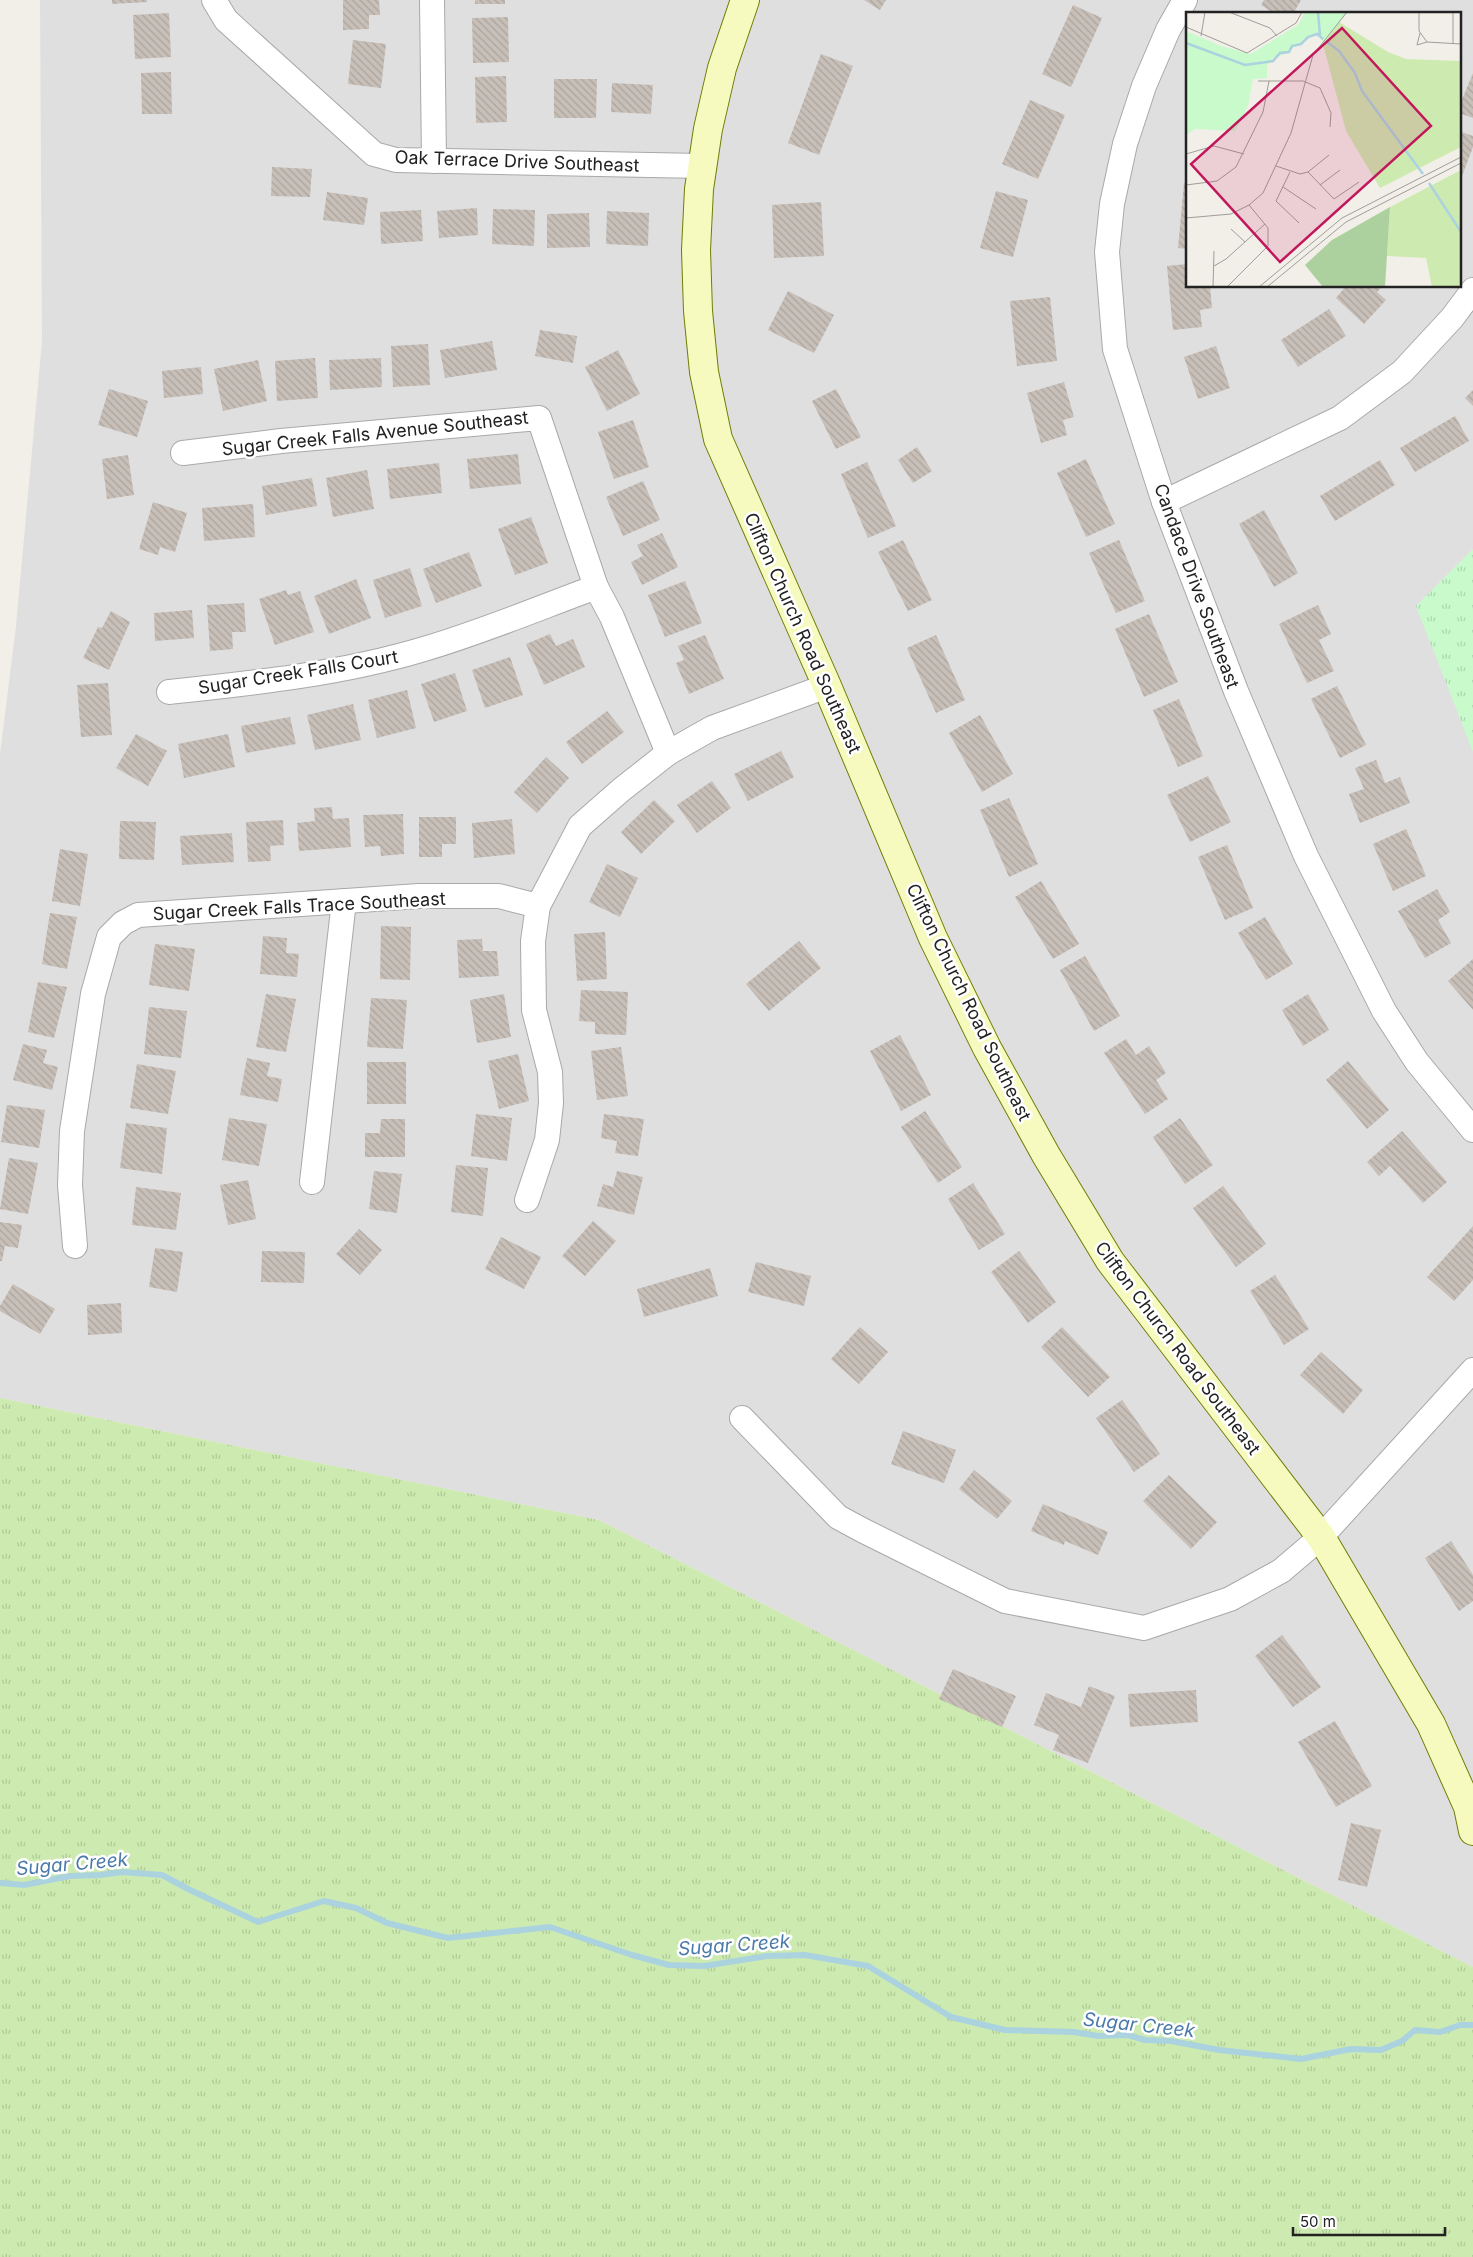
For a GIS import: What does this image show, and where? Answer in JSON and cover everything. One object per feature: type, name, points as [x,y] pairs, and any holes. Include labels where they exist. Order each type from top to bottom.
[{"type":"street","name":"Oak Terrace Drive Southeast","points":[[214,0],[226,20],[374,154],[396,160],[702,166]]},
{"type":"street","points":[[432,0],[434,161]]},
{"type":"street","name":"Clifton Church Road Southeast","points":[[745,0],[722,68],[708,129],[702,166],[696,250],[698,311],[704,372],[718,439],[827,686],[933,938],[987,1048],[1046,1155],[1110,1261],[1321,1537],[1397,1663],[1431,1724],[1468,1807],[1473,1831]]},
{"type":"street","name":"Candace Drive Southeast","points":[[1185,0],[1168,30],[1144,86],[1125,144],[1112,204],[1107,252],[1115,349],[1164,502],[1236,691],[1306,856],[1384,1011],[1417,1062],[1473,1130]]},
{"type":"street","points":[[1164,502],[1340,418],[1402,372],[1452,318],[1473,290]]},
{"type":"street","name":"Sugar Creek Falls Avenue Southeast","points":[[183,453],[281,441],[539,418],[596,587],[612,617],[668,753]]},
{"type":"street","name":"Sugar Creek Falls Court","points":[[168,692],[249,684],[357,666],[424,649],[596,587]]},
{"type":"street","points":[[527,1200],[547,1140],[552,1103],[550,1072],[534,1010],[534,941],[538,906],[580,826],[621,790],[668,753],[712,728],[827,686]]},
{"type":"street","name":"Sugar Creek Falls Trace Southeast","points":[[75,1246],[70,1185],[72,1131],[93,994],[109,937],[123,923],[138,915],[419,896],[499,896],[538,906]]},
{"type":"street","points":[[312,1182],[344,901]]},
{"type":"street","points":[[742,1418],[838,1517],[862,1530],[1005,1601],[1144,1628],[1230,1599],[1281,1571],[1321,1537],[1473,1370]]},
{"type":"shaded area","points":[[40,0],[1473,0],[1473,1967],[599,1520],[0,1398],[0,754],[16,626],[42,341]]},
{"type":"green space","points":[[1473,549],[1473,752],[1416,606]]},
{"type":"green space","points":[[0,1398],[599,1520],[1473,1967],[1473,2257],[0,2257]]},
{"type":"building","points":[[112,0],[147,0],[147,2],[112,4]]},
{"type":"building","points":[[343,0],[379,0],[380,15],[369,15],[369,29],[343,30]]},
{"type":"building","points":[[475,0],[505,0],[505,4],[475,4]]},
{"type":"building","points":[[864,0],[886,0],[880,10]]},
{"type":"building","points":[[1264,0],[1301,0],[1294,12],[1272,12],[1261,5]]},
{"type":"building","points":[[1073,5],[1102,18],[1071,87],[1042,74]]},
{"type":"building","points":[[169,13],[171,57],[135,59],[133,15]]},
{"type":"building","points":[[508,17],[509,62],[473,63],[472,18]]},
{"type":"building","points":[[353,40],[386,44],[381,88],[348,84]]},
{"type":"building","points":[[821,54],[853,66],[819,155],[788,143]]},
{"type":"building","points":[[171,72],[172,114],[142,114],[141,73]]},
{"type":"building","points":[[1473,73],[1473,118],[1460,113],[1460,105]]},
{"type":"building","points":[[506,76],[507,122],[476,123],[475,77]]},
{"type":"building","points":[[554,79],[597,79],[596,118],[554,118]]},
{"type":"building","points":[[612,83],[653,85],[651,114],[611,112]]},
{"type":"building","points":[[1030,100],[1065,115],[1038,179],[1002,164]]},
{"type":"building","points":[[1460,131],[1473,136],[1473,147],[1460,181]]},
{"type":"building","points":[[272,167],[312,169],[310,197],[271,196]]},
{"type":"building","points":[[1184,183],[1186,183],[1186,249],[1178,248]]},
{"type":"building","points":[[996,191],[1028,200],[1013,257],[980,248]]},
{"type":"building","points":[[327,192],[368,198],[364,225],[323,220]]},
{"type":"building","points":[[821,202],[824,256],[774,258],[772,205]]},
{"type":"building","points":[[477,208],[478,235],[439,238],[437,211]]},
{"type":"building","points":[[493,209],[535,210],[534,246],[492,244]]},
{"type":"building","points":[[421,210],[423,241],[381,244],[380,212]]},
{"type":"building","points":[[607,211],[649,213],[648,246],[606,244]]},
{"type":"building","points":[[589,213],[590,247],[547,248],[547,214]]},
{"type":"building","points":[[1186,264],[1186,288],[1210,288],[1212,308],[1200,310],[1202,327],[1173,330],[1167,266]]},
{"type":"building","points":[[1344,288],[1381,288],[1377,292],[1386,300],[1364,324],[1336,298]]},
{"type":"building","points":[[788,291],[834,315],[814,353],[768,330]]},
{"type":"building","points":[[1050,297],[1057,361],[1017,366],[1010,301]]},
{"type":"building","points":[[1329,309],[1346,336],[1298,367],[1281,340]]},
{"type":"building","points":[[540,330],[577,336],[573,363],[535,356]]},
{"type":"building","points":[[492,341],[497,370],[445,378],[440,350]]},
{"type":"building","points":[[428,344],[430,385],[393,387],[391,346]]},
{"type":"building","points":[[1216,346],[1230,388],[1198,399],[1184,357]]},
{"type":"building","points":[[618,350],[640,394],[607,411],[585,367]]},
{"type":"building","points":[[315,358],[318,398],[277,401],[275,361]]},
{"type":"building","points":[[381,358],[382,387],[330,390],[329,360]]},
{"type":"building","points":[[258,360],[267,401],[223,411],[214,369]]},
{"type":"building","points":[[201,367],[203,394],[164,398],[162,371]]},
{"type":"building","points":[[1064,382],[1074,417],[1063,420],[1067,435],[1041,443],[1027,393]]},
{"type":"building","points":[[109,389],[148,401],[137,437],[98,425]]},
{"type":"building","points":[[836,389],[861,437],[836,449],[812,401]]},
{"type":"building","points":[[1473,390],[1473,406],[1465,398]]},
{"type":"building","points":[[1455,416],[1469,441],[1415,472],[1400,448]]},
{"type":"building","points":[[633,420],[649,467],[614,479],[598,432]]},
{"type":"building","points":[[917,447],[932,471],[913,483],[898,460]]},
{"type":"building","points":[[518,454],[521,484],[470,489],[467,459]]},
{"type":"building","points":[[128,455],[134,495],[107,499],[102,459]]},
{"type":"building","points":[[1086,459],[1115,524],[1086,537],[1057,473]]},
{"type":"building","points":[[1380,460],[1395,485],[1335,521],[1320,496]]},
{"type":"building","points":[[867,462],[896,526],[868,538],[841,474]]},
{"type":"building","points":[[439,463],[442,493],[390,499],[387,469]]},
{"type":"building","points":[[367,470],[374,509],[333,517],[326,478]]},
{"type":"building","points":[[312,478],[317,506],[266,515],[262,486]]},
{"type":"building","points":[[643,481],[660,520],[623,536],[606,497]]},
{"type":"building","points":[[153,502],[187,513],[175,552],[160,547],[158,555],[139,549]]},
{"type":"building","points":[[253,504],[255,537],[204,541],[202,508]]},
{"type":"building","points":[[1264,510],[1298,573],[1274,587],[1239,524]]},
{"type":"building","points":[[531,517],[548,563],[515,575],[498,529]]},
{"type":"building","points":[[662,533],[678,567],[642,585],[631,562],[643,556],[637,545]]},
{"type":"building","points":[[903,540],[932,600],[908,611],[878,552]]},
{"type":"building","points":[[1119,540],[1145,601],[1116,613],[1089,553]]},
{"type":"building","points":[[469,552],[482,586],[436,603],[423,569]]},
{"type":"building","points":[[410,568],[422,606],[385,618],[373,580]]},
{"type":"building","points":[[356,579],[371,618],[329,634],[314,596]]},
{"type":"building","points":[[685,581],[702,623],[665,637],[648,595]]},
{"type":"building","points":[[286,590],[288,595],[300,591],[314,632],[275,645],[259,599]]},
{"type":"building","points":[[244,603],[246,632],[232,632],[233,649],[210,651],[207,605]]},
{"type":"building","points":[[1318,605],[1331,634],[1319,640],[1334,671],[1307,683],[1279,624]]},
{"type":"building","points":[[192,610],[194,638],[155,641],[154,613]]},
{"type":"building","points":[[111,611],[130,622],[109,670],[83,658],[98,627],[102,628]]},
{"type":"building","points":[[1149,614],[1178,682],[1144,697],[1115,629]]},
{"type":"building","points":[[550,634],[556,646],[573,639],[585,667],[544,685],[526,644]]},
{"type":"building","points":[[705,635],[724,679],[689,694],[676,663],[684,660],[678,646]]},
{"type":"building","points":[[936,635],[965,700],[936,713],[907,648]]},
{"type":"building","points":[[510,657],[523,695],[485,708],[472,670]]},
{"type":"building","points":[[455,673],[467,711],[434,722],[421,684]]},
{"type":"building","points":[[108,683],[112,735],[81,737],[77,685]]},
{"type":"building","points":[[1337,686],[1366,745],[1340,758],[1311,699]]},
{"type":"building","points":[[407,690],[416,728],[377,738],[368,700]]},
{"type":"building","points":[[1179,699],[1203,756],[1178,767],[1153,710]]},
{"type":"building","points":[[353,704],[361,740],[315,750],[307,715]]},
{"type":"building","points":[[607,711],[624,732],[582,764],[566,742]]},
{"type":"building","points":[[980,715],[1013,774],[982,792],[949,733]]},
{"type":"building","points":[[290,717],[296,744],[246,753],[241,726]]},
{"type":"building","points":[[136,734],[167,751],[148,786],[116,768]]},
{"type":"building","points":[[228,734],[235,767],[184,778],[178,744]]},
{"type":"building","points":[[781,751],[794,777],[748,801],[734,774]]},
{"type":"building","points":[[546,757],[569,778],[537,813],[514,792]]},
{"type":"building","points":[[1376,760],[1385,783],[1400,777],[1410,803],[1360,823],[1349,794],[1364,789],[1355,768]]},
{"type":"building","points":[[1208,776],[1231,822],[1190,842],[1167,795]]},
{"type":"building","points":[[712,781],[731,808],[697,833],[677,805]]},
{"type":"building","points":[[1009,798],[1038,864],[1009,877],[980,810]]},
{"type":"building","points":[[654,800],[675,821],[641,854],[621,832]]},
{"type":"building","points":[[332,807],[333,819],[349,818],[351,847],[299,851],[297,823],[315,821],[314,808]]},
{"type":"building","points":[[403,814],[404,854],[381,856],[380,846],[365,847],[363,815]]},
{"type":"building","points":[[419,817],[456,817],[456,844],[442,844],[442,857],[419,857]]},
{"type":"building","points":[[512,819],[515,854],[474,858],[472,823]]},
{"type":"building","points":[[283,820],[284,845],[270,846],[271,861],[248,862],[246,822]]},
{"type":"building","points":[[120,821],[156,822],[154,860],[119,859]]},
{"type":"building","points":[[1406,829],[1426,876],[1393,891],[1373,844]]},
{"type":"building","points":[[232,833],[234,862],[182,865],[180,836]]},
{"type":"building","points":[[1227,845],[1253,908],[1225,920],[1198,857]]},
{"type":"building","points":[[60,849],[88,854],[80,906],[52,901]]},
{"type":"building","points":[[607,864],[638,878],[620,917],[589,902]]},
{"type":"building","points":[[1041,881],[1079,944],[1053,959],[1015,897]]},
{"type":"building","points":[[1437,889],[1450,912],[1438,920],[1451,943],[1425,958],[1398,911]]},
{"type":"building","points":[[50,913],[77,917],[67,969],[42,964]]},
{"type":"building","points":[[1265,917],[1293,964],[1266,980],[1238,933]]},
{"type":"building","points":[[381,926],[411,927],[410,980],[380,979]]},
{"type":"building","points":[[605,932],[607,979],[577,981],[574,934]]},
{"type":"building","points":[[263,936],[287,938],[286,953],[299,954],[297,977],[260,974]]},
{"type":"building","points":[[482,939],[483,951],[497,951],[499,976],[459,978],[457,940]]},
{"type":"building","points":[[799,941],[821,968],[769,1011],[746,984]]},
{"type":"building","points":[[155,944],[195,949],[189,991],[149,985]]},
{"type":"building","points":[[1085,956],[1120,1016],[1094,1031],[1060,970]]},
{"type":"building","points":[[1473,959],[1473,1010],[1448,981]]},
{"type":"building","points":[[38,982],[67,987],[54,1038],[28,1032]]},
{"type":"building","points":[[581,990],[628,992],[626,1035],[595,1034],[595,1022],[579,1021]]},
{"type":"building","points":[[266,994],[296,999],[286,1052],[256,1047]]},
{"type":"building","points":[[504,994],[511,1037],[477,1043],[470,1000]]},
{"type":"building","points":[[1308,994],[1329,1030],[1303,1046],[1282,1010]]},
{"type":"building","points":[[371,998],[407,1000],[403,1049],[367,1047]]},
{"type":"building","points":[[149,1007],[187,1011],[181,1058],[144,1054]]},
{"type":"building","points":[[900,1035],[931,1095],[901,1111],[870,1051]]},
{"type":"building","points":[[1126,1039],[1136,1055],[1149,1046],[1166,1073],[1156,1080],[1168,1099],[1145,1114],[1104,1053]]},
{"type":"building","points":[[23,1044],[47,1050],[43,1063],[58,1067],[52,1090],[13,1080]]},
{"type":"building","points":[[621,1047],[628,1096],[597,1100],[591,1051]]},
{"type":"building","points":[[518,1054],[529,1101],[499,1109],[488,1061]]},
{"type":"building","points":[[247,1058],[270,1063],[267,1076],[282,1079],[278,1102],[240,1095]]},
{"type":"building","points":[[1348,1061],[1389,1110],[1367,1129],[1326,1080]]},
{"type":"building","points":[[367,1062],[406,1062],[406,1104],[367,1104]]},
{"type":"building","points":[[137,1064],[176,1071],[168,1114],[130,1108]]},
{"type":"building","points":[[7,1105],[45,1110],[39,1148],[1,1142]]},
{"type":"building","points":[[925,1111],[962,1167],[938,1183],[901,1127]]},
{"type":"building","points":[[476,1114],[512,1118],[507,1161],[471,1156]]},
{"type":"building","points":[[604,1114],[644,1119],[638,1156],[615,1153],[617,1141],[601,1138]]},
{"type":"building","points":[[229,1118],[267,1124],[259,1166],[222,1160]]},
{"type":"building","points":[[1180,1118],[1213,1165],[1185,1184],[1153,1137]]},
{"type":"building","points":[[381,1119],[405,1119],[405,1157],[365,1157],[365,1133],[380,1133]]},
{"type":"building","points":[[126,1123],[167,1128],[162,1174],[120,1168]]},
{"type":"building","points":[[1402,1131],[1447,1182],[1423,1203],[1390,1166],[1379,1176],[1367,1162]]},
{"type":"building","points":[[9,1158],[38,1163],[28,1214],[0,1209]]},
{"type":"building","points":[[456,1165],[488,1168],[483,1216],[451,1212]]},
{"type":"building","points":[[374,1171],[402,1174],[397,1213],[369,1209]]},
{"type":"building","points":[[617,1171],[643,1177],[634,1215],[597,1206],[603,1184],[613,1187]]},
{"type":"building","points":[[248,1180],[256,1219],[228,1225],[220,1185]]},
{"type":"building","points":[[973,1183],[1005,1234],[979,1250],[948,1199]]},
{"type":"building","points":[[1223,1186],[1266,1244],[1236,1267],[1193,1208]]},
{"type":"building","points":[[136,1187],[181,1193],[176,1230],[132,1225]]},
{"type":"building","points":[[593,1221],[616,1241],[585,1276],[562,1256]]},
{"type":"building","points":[[0,1222],[22,1225],[18,1248],[5,1246],[2,1261],[0,1261]]},
{"type":"building","points":[[1473,1226],[1473,1280],[1454,1301],[1427,1277]]},
{"type":"building","points":[[359,1229],[382,1250],[360,1275],[336,1254]]},
{"type":"building","points":[[501,1237],[541,1257],[524,1289],[485,1269]]},
{"type":"building","points":[[155,1248],[183,1252],[177,1292],[149,1287]]},
{"type":"building","points":[[262,1251],[305,1252],[304,1283],[261,1282]]},
{"type":"building","points":[[1019,1251],[1056,1302],[1028,1323],[991,1272]]},
{"type":"building","points":[[756,1262],[811,1276],[804,1306],[748,1292]]},
{"type":"building","points":[[710,1268],[718,1296],[644,1317],[637,1289]]},
{"type":"building","points":[[1275,1275],[1309,1329],[1284,1345],[1250,1291]]},
{"type":"building","points":[[13,1284],[55,1309],[40,1334],[0,1311],[0,1306]]},
{"type":"building","points":[[121,1303],[122,1333],[88,1335],[87,1305]]},
{"type":"building","points":[[860,1327],[888,1352],[859,1384],[831,1359]]},
{"type":"building","points":[[1062,1327],[1110,1377],[1088,1397],[1041,1347]]},
{"type":"building","points":[[1321,1352],[1363,1390],[1343,1414],[1300,1375]]},
{"type":"building","points":[[1122,1400],[1160,1454],[1134,1472],[1096,1418]]},
{"type":"building","points":[[903,1431],[956,1450],[944,1483],[891,1464]]},
{"type":"building","points":[[974,1470],[1012,1501],[997,1519],[959,1489]]},
{"type":"building","points":[[1169,1475],[1217,1522],[1191,1549],[1143,1501]]},
{"type":"building","points":[[1043,1504],[1108,1532],[1098,1555],[1065,1541],[1064,1545],[1031,1531]]},
{"type":"building","points":[[1451,1541],[1473,1575],[1473,1601],[1459,1611],[1425,1558]]},
{"type":"building","points":[[1282,1635],[1321,1687],[1293,1707],[1255,1656]]},
{"type":"building","points":[[953,1669],[1016,1696],[1002,1727],[939,1699]]},
{"type":"building","points":[[1089,1686],[1115,1696],[1088,1763],[1053,1750],[1059,1735],[1034,1725],[1046,1693],[1081,1707]]},
{"type":"building","points":[[1196,1690],[1198,1722],[1130,1727],[1128,1694]]},
{"type":"building","points":[[1335,1721],[1372,1786],[1336,1807],[1298,1742]]},
{"type":"building","points":[[1351,1823],[1381,1830],[1367,1887],[1338,1880]]},
{"type":"waterway","name":"Sugar Creek","points":[[0,1883],[24,1885],[70,1876],[122,1872],[162,1875],[258,1922],[324,1901],[356,1908],[387,1923],[448,1938],[550,1927],[632,1955],[669,1965],[704,1966],[767,1956],[805,1955],[868,1966],[951,2017],[1005,2030],[1074,2032],[1098,2036],[1128,2035],[1145,2040],[1171,2041],[1219,2050],[1301,2059],[1351,2049],[1381,2050],[1402,2041],[1415,2030],[1440,2032],[1460,2025],[1473,2025]]}]
